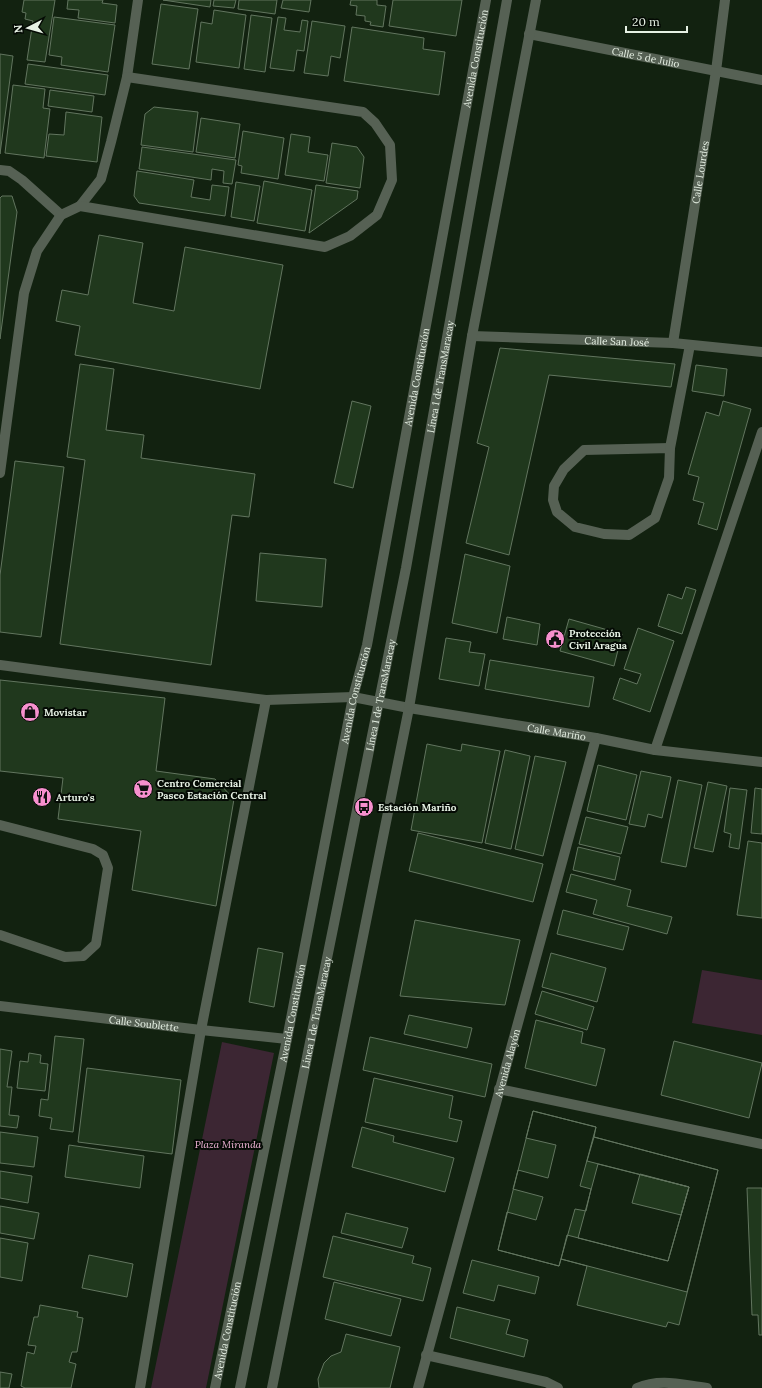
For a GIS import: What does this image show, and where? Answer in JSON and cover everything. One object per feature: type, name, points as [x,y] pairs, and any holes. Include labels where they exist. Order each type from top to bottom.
[{"type":"street","points":[[0,473],[24,293],[37,251],[61,215],[80,206],[101,179],[127,77],[138,0]]},
{"type":"street","name":"Avenida Constitución","points":[[215,1388],[287,1039],[353,697],[369,637],[486,0]]},
{"type":"street","name":"Línea 1 de TransMaracay","points":[[240,1388],[406,568],[507,0]]},
{"type":"street","points":[[272,1388],[409,708],[472,336],[536,0]]},
{"type":"street","name":"Calle Lourdes","points":[[673,343],[726,0]]},
{"type":"street","name":"Calle 5 de Julio","points":[[529,34],[762,80]]},
{"type":"street","points":[[80,206],[325,247],[350,236],[377,215],[392,180],[390,145],[375,124],[363,112],[127,77]]},
{"type":"street","points":[[0,170],[9,171],[61,215]]},
{"type":"street","name":"Calle San José","points":[[472,336],[673,343],[762,352]]},
{"type":"street","points":[[670,448],[584,450],[564,468],[554,486],[553,500],[557,512],[575,527],[604,534],[629,535],[655,518],[669,478],[670,448],[690,345]]},
{"type":"street","points":[[655,750],[762,432]]},
{"type":"street","name":"Calle Mariño","points":[[0,665],[266,700],[353,697],[409,708],[596,738],[655,750],[762,762]]},
{"type":"street","points":[[140,1388],[200,1030],[266,700]]},
{"type":"street","name":"Avenida Alayón","points":[[418,1388],[596,738]]},
{"type":"street","points":[[0,826],[92,849],[103,855],[108,868],[96,944],[83,956],[65,957],[0,935]]},
{"type":"street","name":"Calle Soublette","points":[[0,1006],[287,1039]]},
{"type":"street","points":[[499,1089],[762,1144]]},
{"type":"street","points":[[426,1355],[546,1382],[558,1388]]},
{"type":"street","points":[[637,1388],[662,1382],[707,1388]]},
{"type":"green space","points":[[702,970],[762,980],[762,1035],[692,1023]]},
{"type":"green space","name":"Plaza Miranda","points":[[222,1042],[274,1053],[206,1388],[151,1388]]},
{"type":"building","points":[[24,0],[55,0],[45,62],[27,60],[33,21],[25,19],[26,13],[22,12]]},
{"type":"building","points":[[68,0],[103,0],[102,3],[117,5],[115,23],[78,18],[79,10],[67,9]]},
{"type":"building","points":[[163,0],[211,0],[210,7]]},
{"type":"building","points":[[214,0],[236,0],[234,8],[213,6]]},
{"type":"building","points":[[239,0],[277,0],[275,14],[238,9]]},
{"type":"building","points":[[283,0],[311,0],[309,12],[281,8]]},
{"type":"building","points":[[351,0],[377,0],[377,5],[386,6],[383,27],[370,25],[371,22],[365,21],[365,16],[356,15],[357,6],[350,5]]},
{"type":"building","points":[[393,0],[462,0],[456,36],[389,26]]},
{"type":"building","points":[[161,4],[198,9],[189,69],[152,64]]},
{"type":"building","points":[[214,10],[246,15],[239,68],[196,62],[201,22],[212,24]]},
{"type":"building","points":[[251,15],[272,18],[265,72],[244,69]]},
{"type":"building","points":[[54,17],[115,25],[108,72],[61,65],[62,57],[49,55]]},
{"type":"building","points":[[278,17],[286,18],[284,30],[300,32],[302,20],[308,21],[304,51],[297,50],[294,71],[270,68]]},
{"type":"building","points":[[312,21],[345,26],[340,58],[331,56],[328,76],[304,73]]},
{"type":"building","points":[[352,27],[424,38],[423,49],[445,52],[439,95],[344,81]]},
{"type":"building","points":[[0,54],[13,56],[0,154]]},
{"type":"building","points":[[28,64],[108,75],[105,95],[25,84]]},
{"type":"building","points":[[13,85],[45,89],[43,108],[50,109],[44,158],[5,153]]},
{"type":"building","points":[[50,90],[94,96],[92,112],[48,106]]},
{"type":"building","points":[[154,107],[198,112],[193,152],[141,145],[145,114]]},
{"type":"building","points":[[66,112],[102,117],[97,162],[46,156],[49,134],[64,135]]},
{"type":"building","points":[[201,118],[240,124],[235,158],[196,152]]},
{"type":"building","points":[[243,131],[284,138],[278,179],[241,173],[242,166],[238,165]]},
{"type":"building","points":[[291,134],[310,137],[308,152],[328,155],[324,181],[285,175]]},
{"type":"building","points":[[332,143],[357,147],[364,157],[360,188],[326,183]]},
{"type":"building","points":[[142,147],[236,160],[232,184],[223,183],[224,171],[212,169],[211,180],[139,169]]},
{"type":"building","points":[[137,171],[194,180],[191,197],[210,200],[212,185],[229,187],[225,216],[139,203],[134,196]]},
{"type":"building","points":[[264,181],[312,190],[305,231],[257,223]]},
{"type":"building","points":[[236,182],[260,186],[254,221],[231,217]]},
{"type":"building","points":[[316,185],[358,191],[357,199],[309,233]]},
{"type":"building","points":[[2,196],[12,196],[17,212],[0,339],[0,198]]},
{"type":"building","points":[[99,235],[143,243],[133,303],[174,311],[185,247],[283,265],[260,389],[75,355],[80,326],[56,321],[62,290],[88,295]]},
{"type":"building","points":[[500,348],[675,364],[671,387],[549,375],[509,555],[466,543],[489,447],[477,443]]},
{"type":"building","points":[[80,364],[114,369],[106,430],[144,435],[141,458],[255,474],[249,517],[232,515],[211,665],[60,644],[85,460],[67,457]]},
{"type":"building","points":[[696,365],[727,369],[724,396],[692,391]]},
{"type":"building","points":[[352,401],[371,406],[353,488],[334,483]]},
{"type":"building","points":[[723,401],[751,409],[717,530],[698,524],[704,503],[693,500],[699,477],[688,474],[706,412],[719,416]]},
{"type":"building","points":[[15,461],[64,467],[41,637],[0,632],[0,575]]},
{"type":"building","points":[[260,553],[326,559],[322,607],[256,601]]},
{"type":"building","points":[[465,554],[510,566],[497,633],[452,623]]},
{"type":"building","points":[[686,587],[696,590],[682,634],[658,626],[668,594],[682,599]]},
{"type":"building","points":[[507,617],[540,624],[537,645],[503,639]]},
{"type":"building","points":[[569,619],[622,634],[614,666],[560,651]]},
{"type":"building","points":[[638,628],[674,641],[650,712],[613,699],[620,678],[637,684],[641,674],[624,669]]},
{"type":"building","points":[[446,638],[471,642],[469,652],[485,654],[479,686],[439,679]]},
{"type":"building","points":[[490,660],[594,677],[589,707],[485,689]]},
{"type":"building","name":"Centro Comercial Paseo Estación Central","points":[[0,680],[165,698],[156,771],[215,779],[234,799],[216,906],[132,890],[141,831],[58,819],[63,778],[0,771]]},
{"type":"building","points":[[427,744],[461,751],[462,744],[500,751],[482,843],[411,830]]},
{"type":"building","points":[[505,750],[530,756],[511,849],[485,843]]},
{"type":"building","points":[[535,756],[566,762],[543,856],[515,849]]},
{"type":"building","points":[[598,765],[637,775],[626,820],[587,811]]},
{"type":"building","points":[[641,771],[671,777],[662,818],[648,814],[645,827],[629,824]]},
{"type":"building","points":[[678,780],[702,785],[686,867],[661,862]]},
{"type":"building","points":[[708,782],[727,786],[713,852],[694,848]]},
{"type":"building","points":[[730,788],[747,790],[739,849],[729,847],[731,834],[724,832]]},
{"type":"building","points":[[755,788],[762,789],[762,834],[751,833]]},
{"type":"building","points":[[586,817],[628,827],[621,854],[579,844]]},
{"type":"building","points":[[418,833],[543,864],[533,902],[409,871]]},
{"type":"building","points":[[748,841],[762,843],[762,918],[737,915]]},
{"type":"building","points":[[578,847],[620,857],[615,880],[573,870]]},
{"type":"building","points":[[571,874],[631,890],[627,906],[672,917],[667,934],[593,914],[597,900],[566,892]]},
{"type":"building","points":[[563,910],[629,927],[623,950],[557,934]]},
{"type":"building","points":[[415,920],[520,940],[505,1005],[400,996]]},
{"type":"building","points":[[258,948],[283,953],[274,1007],[249,1002]]},
{"type":"building","points":[[551,953],[606,968],[597,1002],[542,987]]},
{"type":"building","points":[[542,991],[594,1007],[587,1030],[535,1014]]},
{"type":"building","points":[[409,1015],[472,1028],[467,1048],[404,1034]]},
{"type":"building","points":[[536,1020],[583,1032],[581,1043],[605,1049],[596,1086],[525,1068]]},
{"type":"building","points":[[55,1036],[84,1039],[73,1132],[50,1129],[52,1118],[39,1116],[41,1099],[48,1100]]},
{"type":"building","points":[[370,1037],[492,1064],[485,1097],[363,1070]]},
{"type":"building","points":[[674,1041],[762,1063],[749,1118],[661,1095]]},
{"type":"building","points":[[0,1049],[12,1051],[7,1087],[12,1087],[9,1115],[19,1116],[17,1128],[0,1126]]},
{"type":"building","points":[[29,1053],[41,1055],[40,1063],[48,1064],[45,1091],[17,1088],[20,1061],[28,1062]]},
{"type":"building","points":[[87,1068],[181,1080],[172,1154],[78,1142]]},
{"type":"building","points":[[374,1078],[453,1096],[449,1118],[462,1121],[457,1142],[365,1122]]},
{"type":"building","points":[[533,1111],[596,1127],[594,1137],[718,1170],[679,1325],[668,1322],[666,1327],[577,1305],[587,1266],[561,1259],[559,1266],[498,1250]],"holes":[[[598,1164],[689,1187],[668,1261],[578,1238]]]},
{"type":"building","points":[[533,1111],[596,1127],[580,1186],[591,1189],[586,1211],[575,1209],[559,1266],[498,1250],[507,1212],[536,1220],[543,1197],[513,1189],[518,1170],[548,1178],[556,1145],[526,1138]]},
{"type":"building","points":[[362,1127],[394,1136],[393,1142],[454,1158],[445,1192],[352,1167]]},
{"type":"building","points":[[0,1132],[38,1137],[34,1167],[0,1163]]},
{"type":"building","points":[[594,1137],[718,1170],[687,1292],[561,1259],[567,1235],[668,1261],[689,1187],[587,1161]]},
{"type":"building","points":[[69,1145],[144,1156],[140,1188],[65,1177]]},
{"type":"building","points":[[0,1171],[32,1176],[28,1203],[0,1198]]},
{"type":"building","points":[[640,1174],[689,1187],[681,1215],[632,1203]]},
{"type":"building","points":[[747,1188],[762,1188],[762,1335],[759,1335],[758,1315],[752,1315]]},
{"type":"building","points":[[0,1206],[39,1213],[34,1239],[0,1233]]},
{"type":"building","points":[[346,1213],[408,1228],[402,1248],[341,1233]]},
{"type":"building","points":[[333,1236],[414,1256],[412,1263],[431,1268],[423,1301],[323,1277]]},
{"type":"building","points":[[0,1238],[28,1243],[22,1281],[0,1277]]},
{"type":"building","points":[[89,1255],[133,1264],[127,1297],[82,1288]]},
{"type":"building","points":[[472,1260],[539,1277],[535,1294],[498,1285],[494,1301],[463,1293]]},
{"type":"building","points":[[334,1282],[401,1299],[391,1336],[325,1319]]},
{"type":"building","points":[[40,1305],[78,1312],[77,1317],[83,1318],[77,1352],[72,1352],[69,1362],[76,1364],[71,1388],[25,1388],[21,1386],[27,1352],[34,1354],[36,1346],[28,1345],[34,1317],[38,1317]]},
{"type":"building","points":[[457,1307],[510,1320],[506,1334],[528,1340],[524,1357],[450,1338]]},
{"type":"building","points":[[346,1334],[400,1347],[390,1388],[319,1388],[318,1379],[324,1363],[331,1356],[341,1352]]},
{"type":"building","points":[[0,1372],[12,1374],[9,1388],[0,1388]]},
{"type":"place","name":"Protección Civil Aragua","points":[[555,639]]},
{"type":"place","name":"Movistar","points":[[30,712]]},
{"type":"place","name":"Centro Comercial Paseo Estación Central","points":[[143,789]]},
{"type":"place","name":"Arturo's","points":[[42,797]]},
{"type":"place","name":"Estación Mariño","points":[[364,807]]}]
